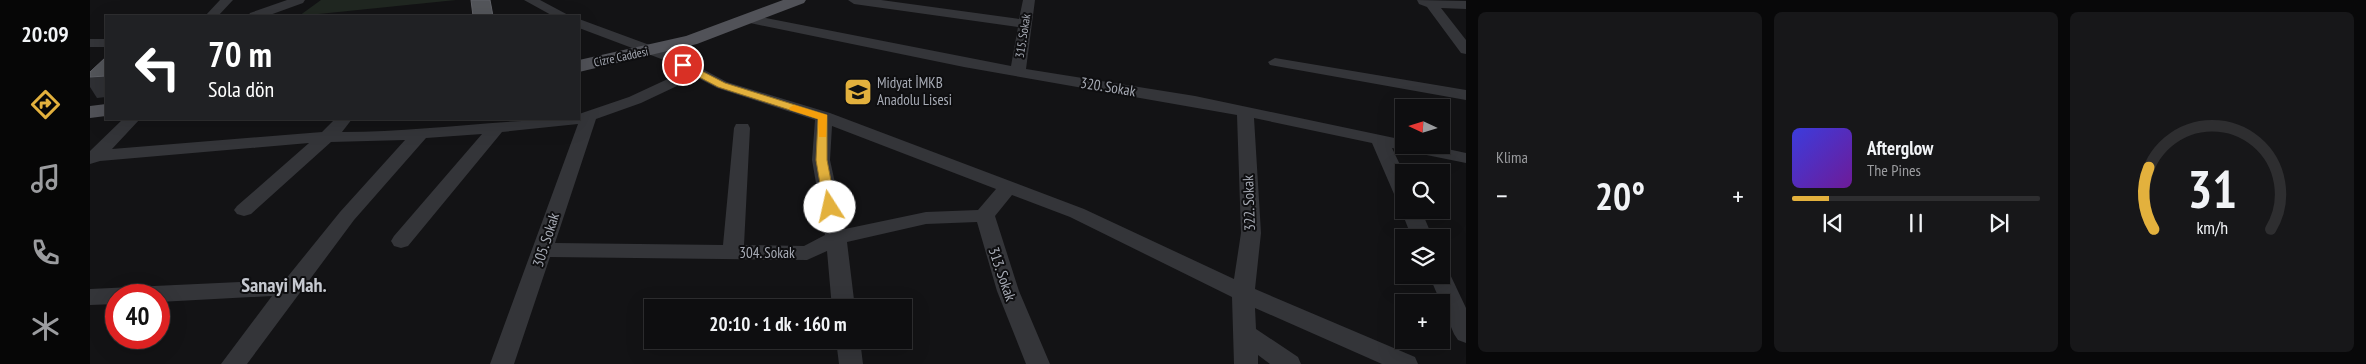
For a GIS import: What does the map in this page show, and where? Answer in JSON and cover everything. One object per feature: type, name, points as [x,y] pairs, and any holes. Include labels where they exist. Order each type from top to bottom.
[{"type":"main road","points":[[656,48],[676,34],[770,0]]},
{"type":"main road","name":"Cizre Caddesi","points":[[580,66],[691,40],[798,0]]},
{"type":"main road","points":[[90,112],[105,110]]},
{"type":"street","points":[[212,15],[227,0]]},
{"type":"street","points":[[258,15],[300,0]]},
{"type":"street","points":[[530,0],[561,15]]},
{"type":"street","points":[[854,0],[1026,24]]},
{"type":"street","name":"315. Sokak","points":[[1018,72],[1029,0]]},
{"type":"street","points":[[1424,1],[1466,5]]},
{"type":"street","points":[[1424,1],[1464,46]]},
{"type":"street","name":"320. Sokak","points":[[750,19],[1018,72],[1246,112],[1466,158]]},
{"type":"street","points":[[580,22],[656,48],[722,85],[824,118],[1077,213],[1243,293],[1406,364]]},
{"type":"street","points":[[90,44],[105,43]]},
{"type":"street","points":[[1275,62],[1466,95]]},
{"type":"street","points":[[582,118],[635,100],[696,72]]},
{"type":"street","name":"322. Sokak","points":[[1246,112],[1251,233],[1243,293],[1246,364]]},
{"type":"street","name":"305. Sokak","points":[[502,364],[544,250],[582,118]]},
{"type":"street","points":[[824,118],[821,160],[836,238],[843,299]]},
{"type":"street","points":[[93,158],[131,120]]},
{"type":"street","points":[[244,210],[335,130],[343,120]]},
{"type":"street","points":[[93,158],[325,138],[381,137],[563,120]]},
{"type":"street","points":[[401,241],[498,127]]},
{"type":"street","points":[[733,252],[742,128]]},
{"type":"street","points":[[233,364],[293,287],[328,238],[373,184],[422,133]]},
{"type":"street","points":[[1380,141],[1395,174]]},
{"type":"street","points":[[985,216],[990,207],[1008,188]]},
{"type":"street","name":"304. Sokak","points":[[544,250],[634,249],[807,253],[836,238],[926,218],[985,216]]},
{"type":"street","name":"313. Sokak","points":[[985,216],[991,242],[1016,315],[1038,364]]},
{"type":"street","points":[[1444,284],[1466,334]]},
{"type":"street","points":[[90,296],[293,287]]},
{"type":"street","points":[[1244,333],[1289,364]]},
{"type":"street","points":[[849,349],[851,364]]},
{"type":"shaded area","points":[[321,0],[456,0],[309,15],[300,15]]},
{"type":"building","points":[[471,0],[490,0],[493,15],[473,15]]},
{"type":"building","points":[[105,58],[105,76],[90,77],[90,72]]},
{"type":"slow traffic","points":[[794,108],[824,118],[823,135]]},
{"type":"place","name":"Midyat İMKB Anadolu Lisesi","points":[[858,92]]},
{"type":"district","name":"Sanayi Mah.","points":[[284,285]]},
{"type":"route","points":[[683,65],[722,85],[824,118],[821,160],[830,207]]}]
